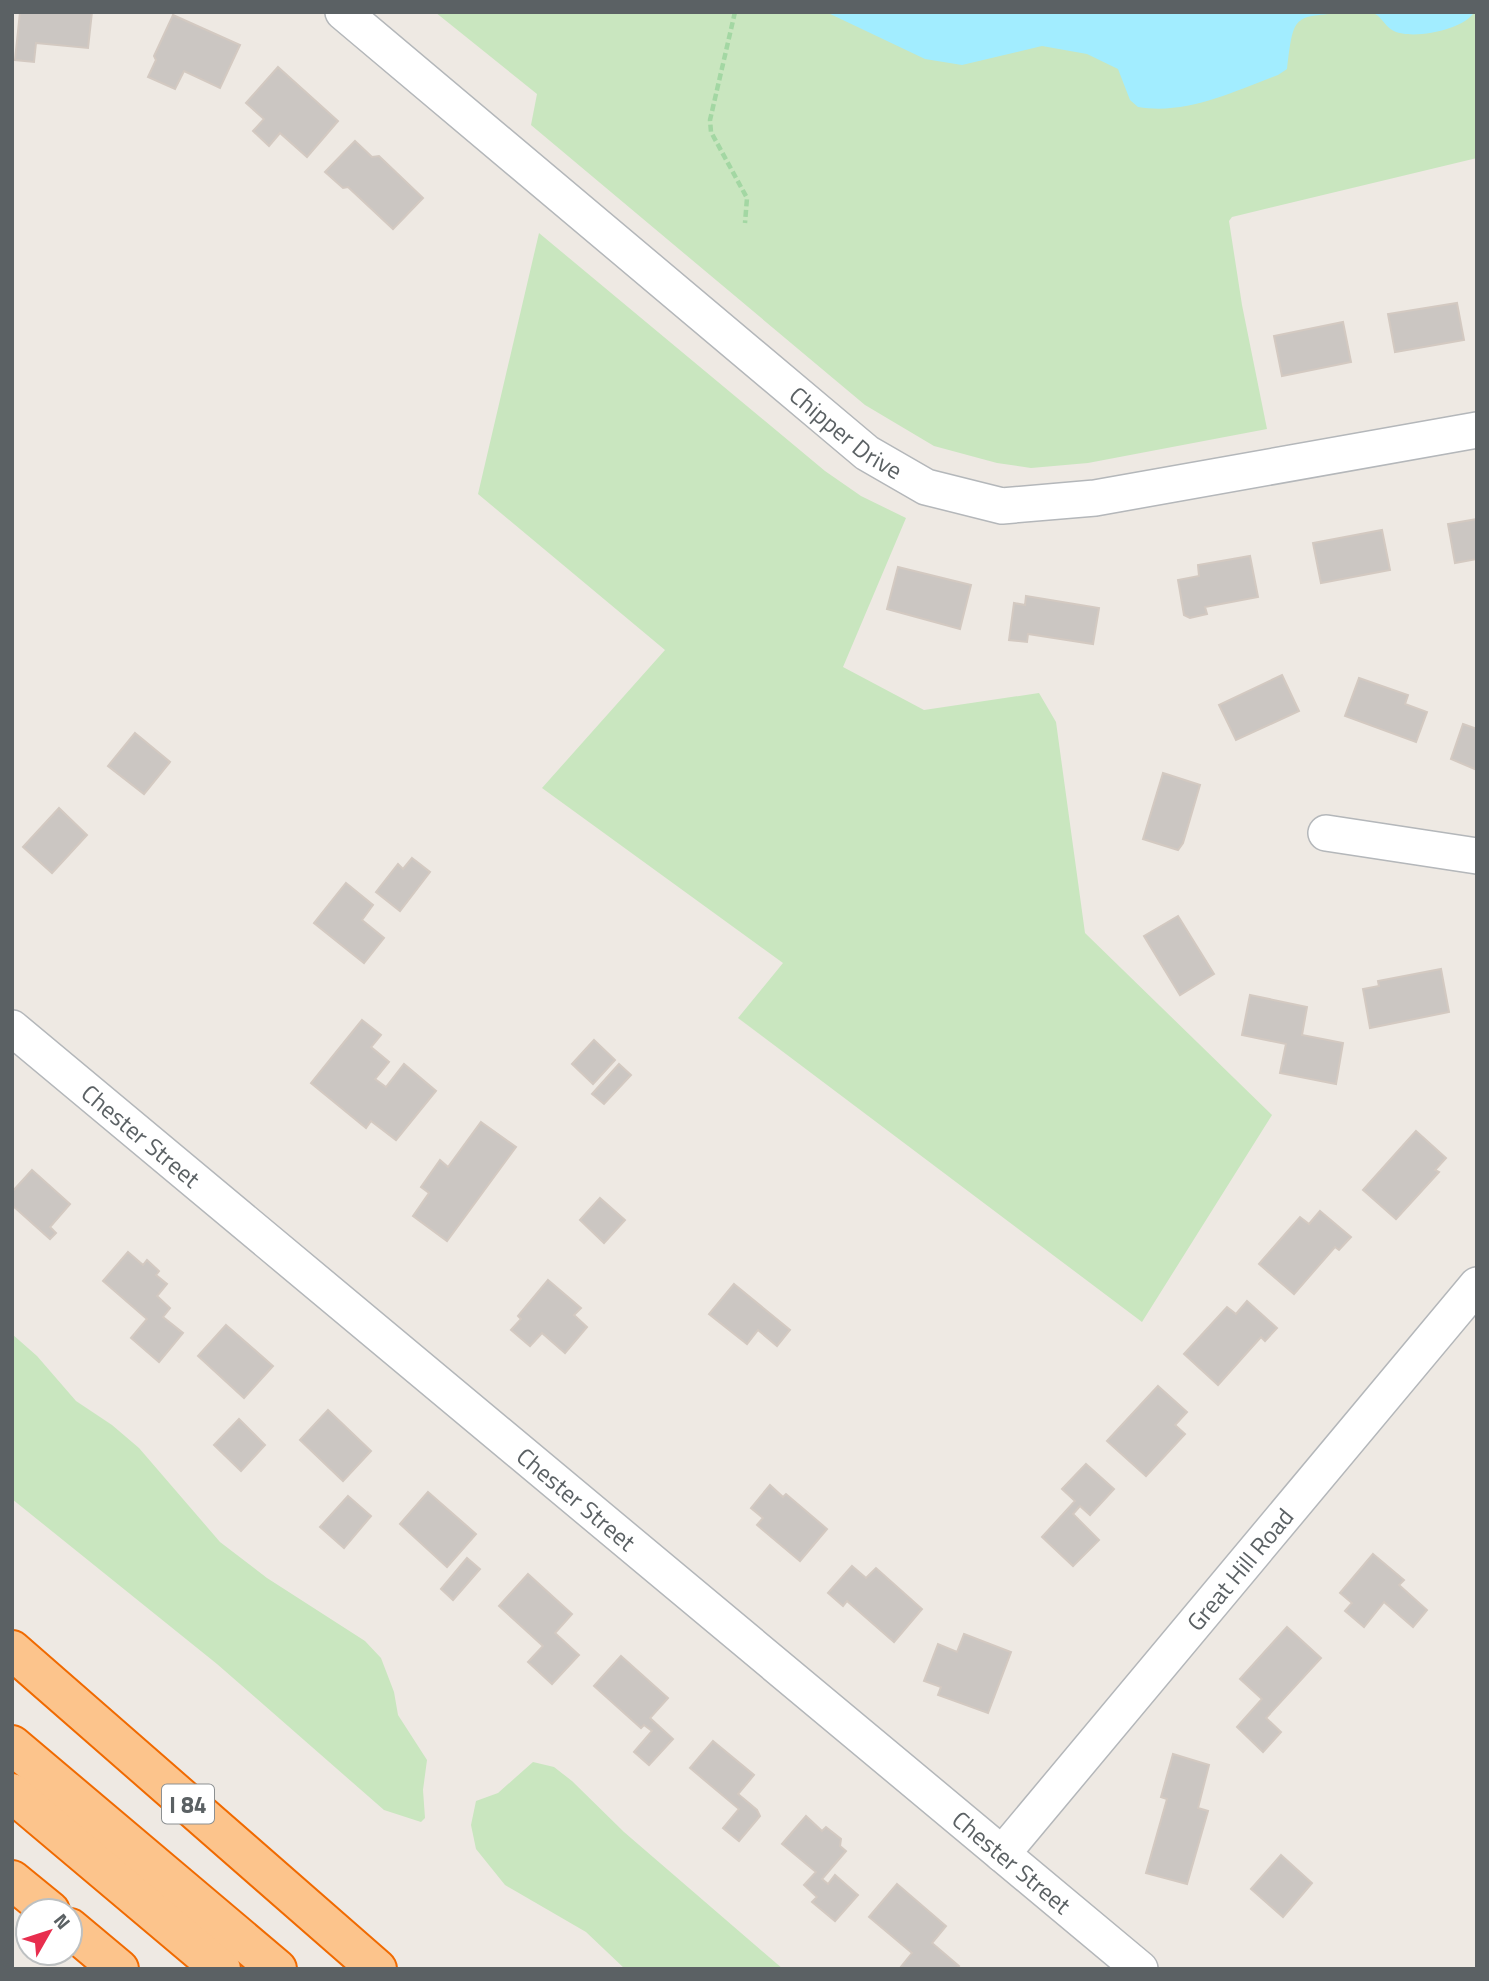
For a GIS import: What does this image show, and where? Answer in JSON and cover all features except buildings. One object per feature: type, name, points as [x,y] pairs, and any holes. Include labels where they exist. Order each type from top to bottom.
[{"type":"highway","name":"I 84","points":[[12,1650],[380,1965]]},
{"type":"highway","points":[[12,1745],[277,1969]]},
{"type":"highway","points":[[12,1793],[221,1969]]},
{"type":"highway","points":[[12,1880],[33,1897]]},
{"type":"highway","points":[[84,1939],[120,1969]]},
{"type":"street","name":"Chipper Drive","points":[[343,12],[867,453],[926,487],[1002,506],[1095,498],[1477,430]]},
{"type":"street","points":[[1326,833],[1477,856]]},
{"type":"street","name":"Chester Street","points":[[12,1028],[1140,1969]]},
{"type":"street","name":"Great Hill Road","points":[[1002,1854],[1477,1285]]},
{"type":"path","points":[[734,12],[710,120],[714,138],[747,198],[745,223]]},
{"type":"green space","points":[[435,12],[1477,12],[1477,158],[1232,217],[1229,221],[1242,305],[1267,429],[1088,463],[1031,468],[997,463],[934,446],[865,405],[531,125],[537,94]]},
{"type":"green space","points":[[539,233],[825,471],[861,496],[906,518],[843,667],[924,710],[1039,693],[1056,722],[1085,933],[1272,1115],[1142,1322],[738,1018],[783,963],[542,788],[665,650],[478,494]]},
{"type":"green space","points":[[12,1334],[37,1356],[76,1401],[112,1425],[139,1448],[220,1542],[267,1578],[365,1641],[381,1658],[394,1692],[398,1715],[427,1760],[423,1790],[425,1818],[421,1822],[384,1810],[217,1664],[12,1499]]},
{"type":"green space","points":[[533,1762],[554,1767],[572,1781],[624,1832],[783,1969],[625,1969],[586,1932],[505,1885],[476,1849],[471,1825],[476,1801],[498,1793]]},
{"type":"water","points":[[826,12],[1351,12],[1318,15],[1300,21],[1292,36],[1287,69],[1278,75],[1192,105],[1156,109],[1138,107],[1130,100],[1118,69],[1087,54],[1042,46],[962,65],[925,59]]},
{"type":"water","points":[[1371,12],[1474,12],[1469,18],[1449,29],[1411,34],[1392,30]]}]
